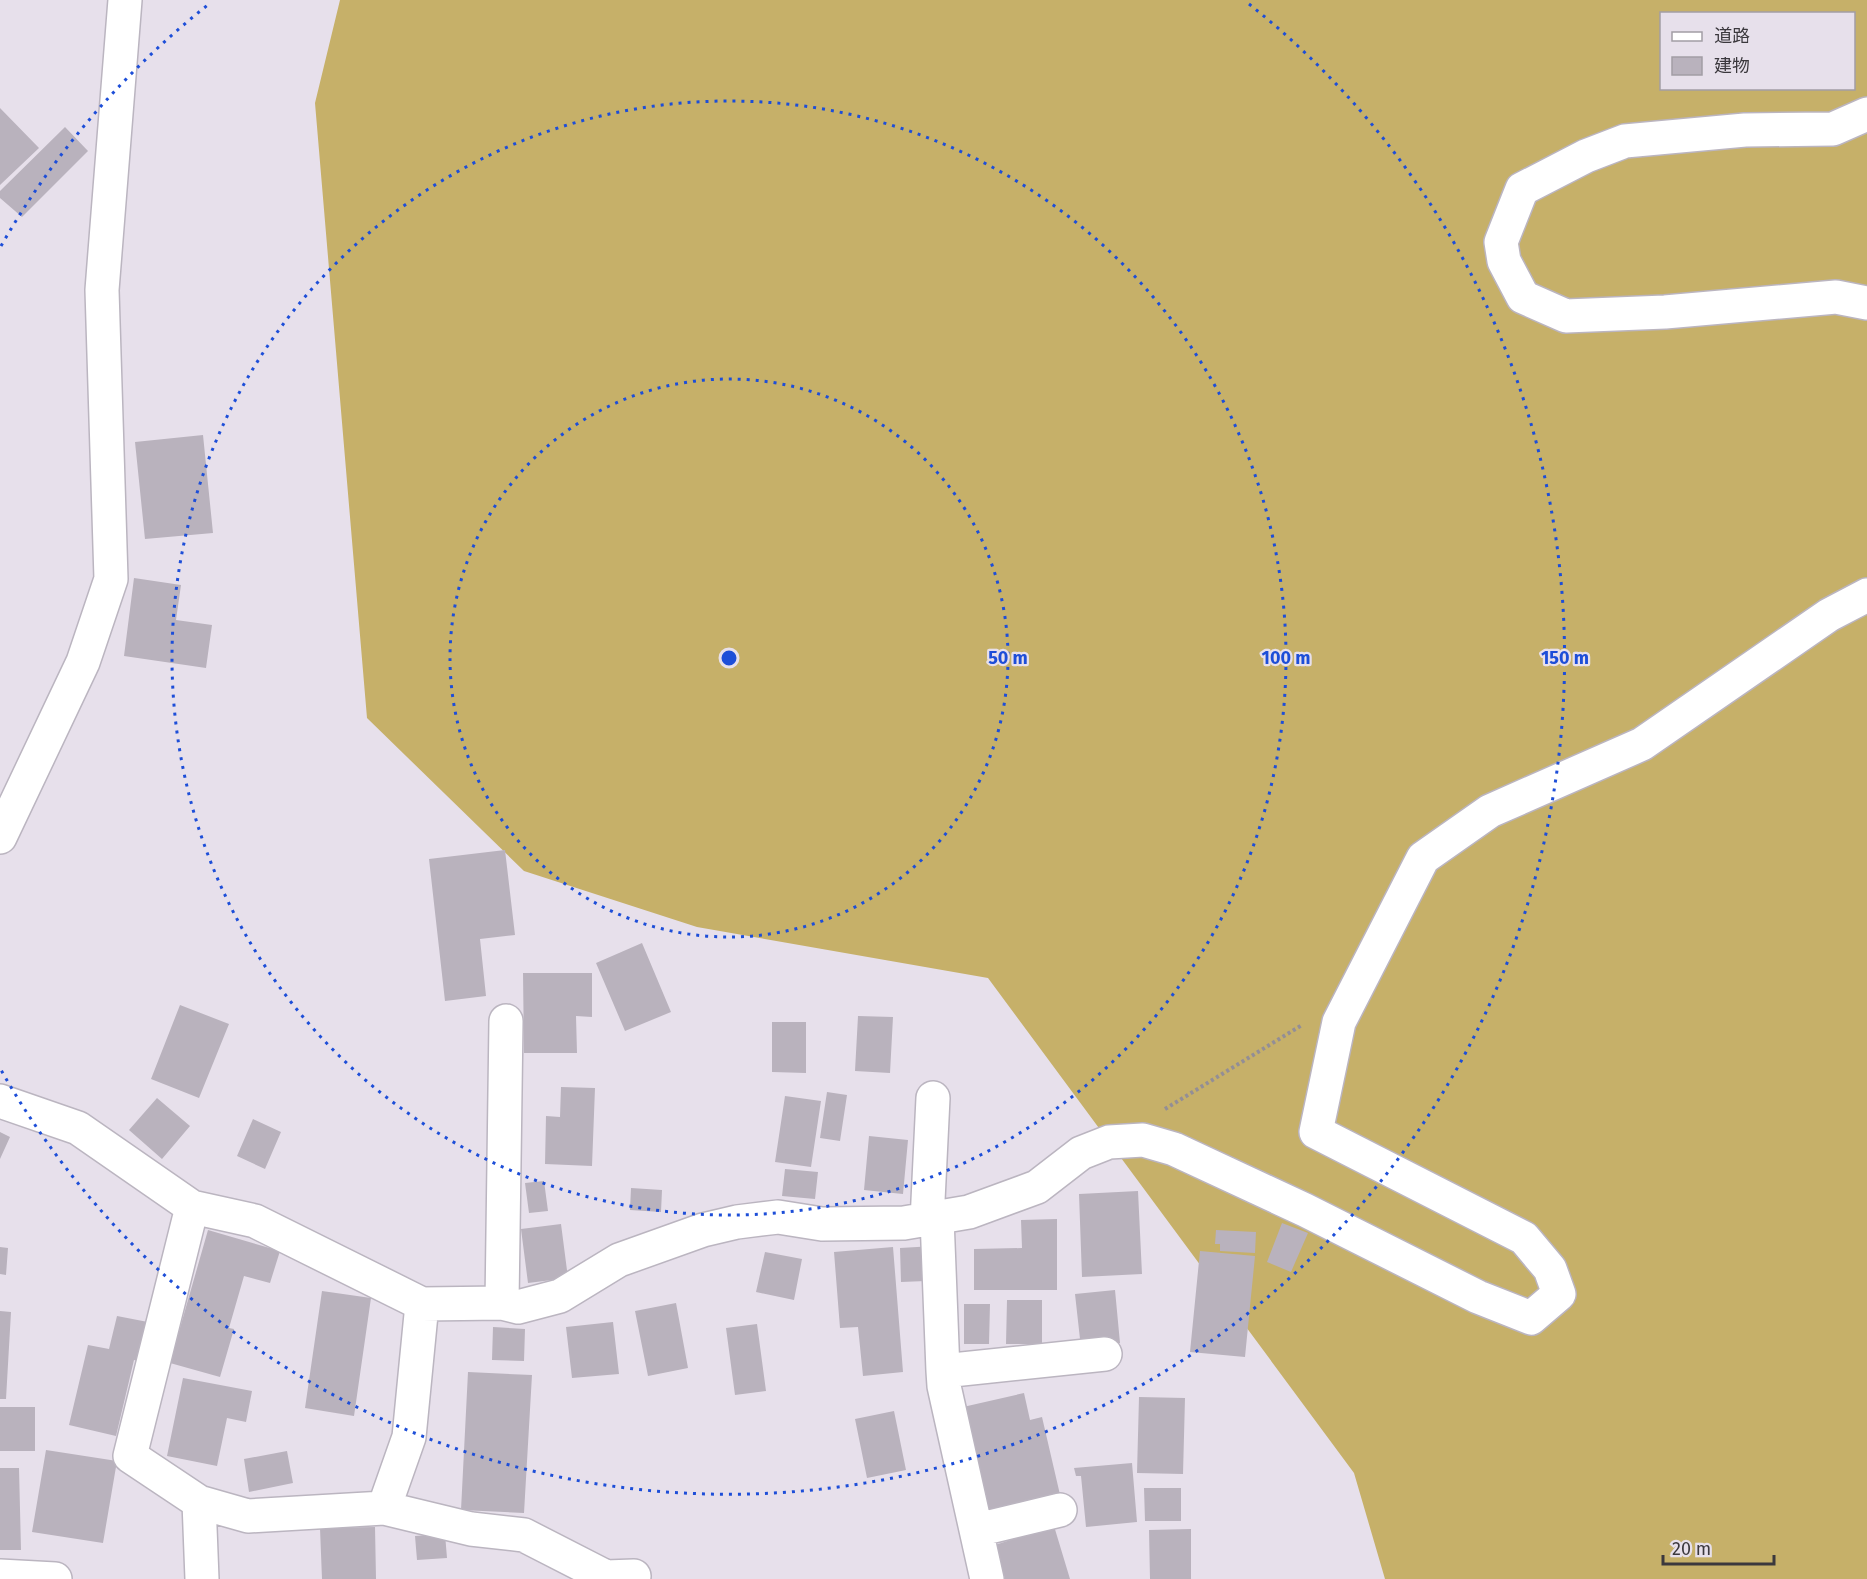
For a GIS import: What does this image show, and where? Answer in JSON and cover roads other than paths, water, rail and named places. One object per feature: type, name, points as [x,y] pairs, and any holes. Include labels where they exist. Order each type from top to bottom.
[{"type":"street","points":[[0,837],[83,662],[111,579],[102,290],[125,0]]},
{"type":"street","points":[[1867,114],[1833,129],[1745,130],[1624,141],[1586,156],[1522,189],[1501,242],[1504,261],[1523,297],[1566,315],[1665,312],[1836,297],[1867,303]]},
{"type":"street","points":[[0,1101],[78,1128],[192,1207],[255,1221],[422,1304],[502,1303],[518,1307],[560,1296],[619,1260],[703,1230],[737,1222],[778,1217],[822,1224],[932,1220],[969,1212],[1037,1187],[1081,1153],[1109,1142],[1143,1140],[1174,1149],[1305,1210],[1478,1297],[1531,1318],[1558,1294],[1550,1269],[1524,1238],[1316,1132],[1339,1022],[1423,858],[1490,811],[1642,744],[1828,615],[1867,595]]},
{"type":"street","points":[[502,1303],[506,1021]]},
{"type":"street","points":[[933,1098],[932,1220],[944,1386],[987,1579]]},
{"type":"street","points":[[192,1207],[130,1456],[199,1502],[248,1516],[384,1508],[471,1529],[524,1535],[606,1577],[634,1576]]},
{"type":"street","points":[[384,1508],[409,1437],[422,1304]]},
{"type":"street","points":[[943,1371],[1105,1354]]},
{"type":"street","points":[[199,1502],[202,1579]]},
{"type":"street","points":[[977,1530],[1060,1510]]},
{"type":"street","points":[[0,1576],[55,1579]]}]
